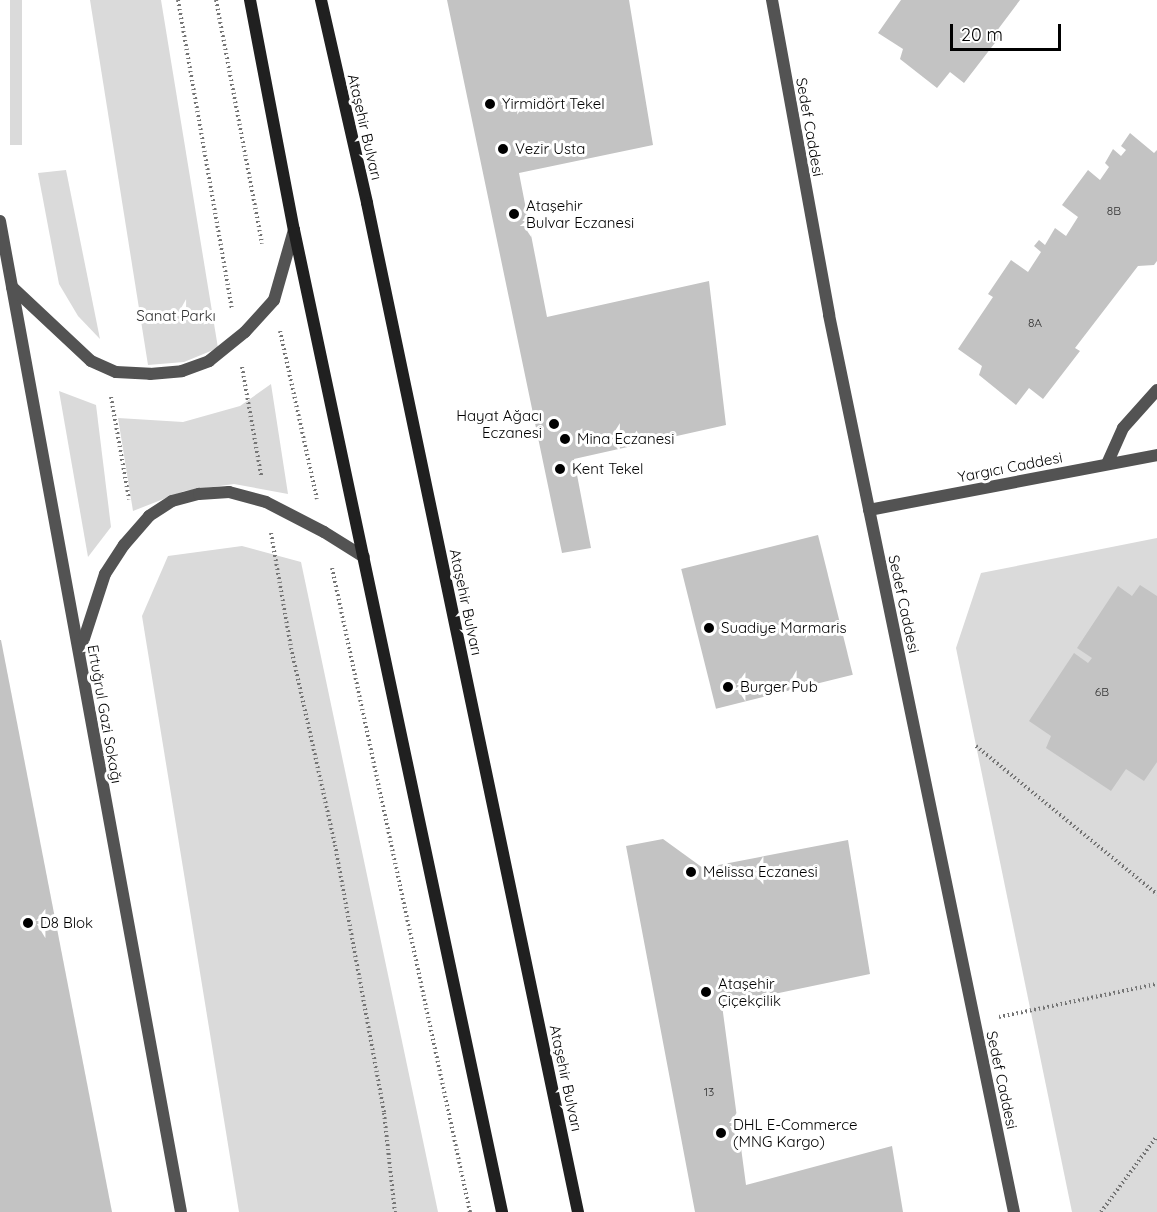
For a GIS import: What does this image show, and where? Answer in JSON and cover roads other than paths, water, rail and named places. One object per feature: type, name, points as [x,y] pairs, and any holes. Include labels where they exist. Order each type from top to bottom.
[{"type":"main road","points":[[250,0],[294,230],[502,1212]]},
{"type":"main road","name":"Ataşehir Bulvarı","points":[[321,0],[370,214],[578,1212]]},
{"type":"street","name":"Sedef Caddesi","points":[[772,0],[829,315],[1014,1212]]},
{"type":"street","name":"Ertuğrul Gazi Sokağı","points":[[0,221],[181,1212]]},
{"type":"street","points":[[12,287],[91,361],[116,372],[150,374],[182,371],[209,361],[237,338],[274,300],[294,230]]},
{"type":"street","points":[[1107,464],[1123,428],[1157,390]]},
{"type":"street","name":"Yargıcı Caddesi","points":[[869,510],[1157,455]]},
{"type":"street","points":[[79,655],[105,574],[149,516],[172,501],[199,494],[229,492],[266,502],[324,532],[364,557]]},
{"type":"place","name":"Yirmidört Tekel","points":[[490,104]]},
{"type":"place","name":"Vezir Usta","points":[[503,149]]},
{"type":"place","name":"Ataşehir Bulvar Eczanesi","points":[[514,214]]},
{"type":"place","name":"Hayat Ağacı Eczanesi","points":[[554,424]]},
{"type":"place","name":"Mina Eczanesi","points":[[565,439]]},
{"type":"place","name":"Kent Tekel","points":[[560,469]]},
{"type":"place","name":"Suadiye Marmaris","points":[[709,628]]},
{"type":"place","name":"Burger Pub","points":[[728,687]]},
{"type":"place","name":"Melissa Eczanesi","points":[[691,872]]},
{"type":"place","name":"D8 Blok","points":[[28,923]]},
{"type":"place","name":"Ataşehir Çiçekçilik","points":[[706,992]]},
{"type":"place","name":"DHL E-Commerce (MNG Kargo)","points":[[721,1133]]},
{"type":"park label","name":"Sanat Parkı","points":[[176,316]]}]
